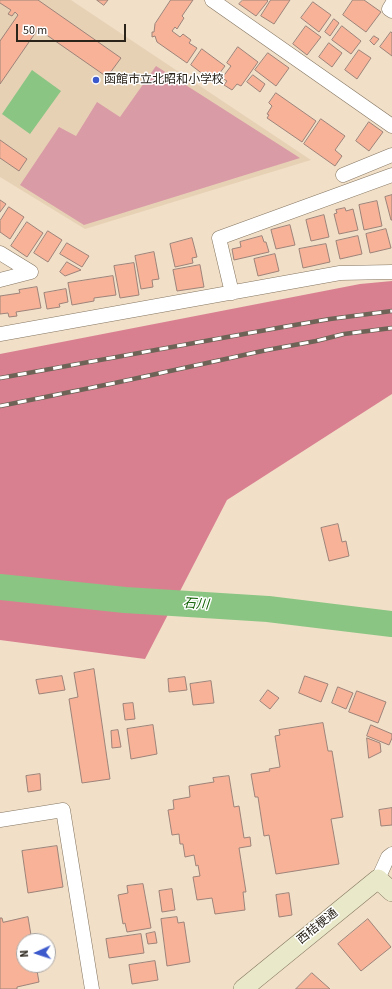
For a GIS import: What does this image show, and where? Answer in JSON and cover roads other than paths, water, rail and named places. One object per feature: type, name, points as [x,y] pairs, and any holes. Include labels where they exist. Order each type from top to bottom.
[{"type":"street","points":[[212,0],[392,126]]},
{"type":"street","points":[[392,4],[389,9],[392,11]]},
{"type":"street","points":[[342,175],[392,154]]},
{"type":"street","points":[[232,293],[219,238],[392,175]]},
{"type":"street","points":[[0,253],[31,272],[0,280]]},
{"type":"street","points":[[0,334],[340,273],[392,272]]},
{"type":"street","points":[[0,820],[63,810],[92,989]]},
{"type":"street","points":[[392,854],[388,857],[378,879],[392,892]]},
{"type":"street","name":"西桔梗通","points":[[243,989],[378,879]]},
{"type":"waterway","name":"石川","points":[[0,587],[125,600],[268,609],[392,624]]},
{"type":"railway","points":[[0,378],[283,327],[392,311]]},
{"type":"railway","points":[[0,406],[344,334],[392,328]]},
{"type":"place","name":"函館市立北昭和小学校","points":[[96,80]]}]
